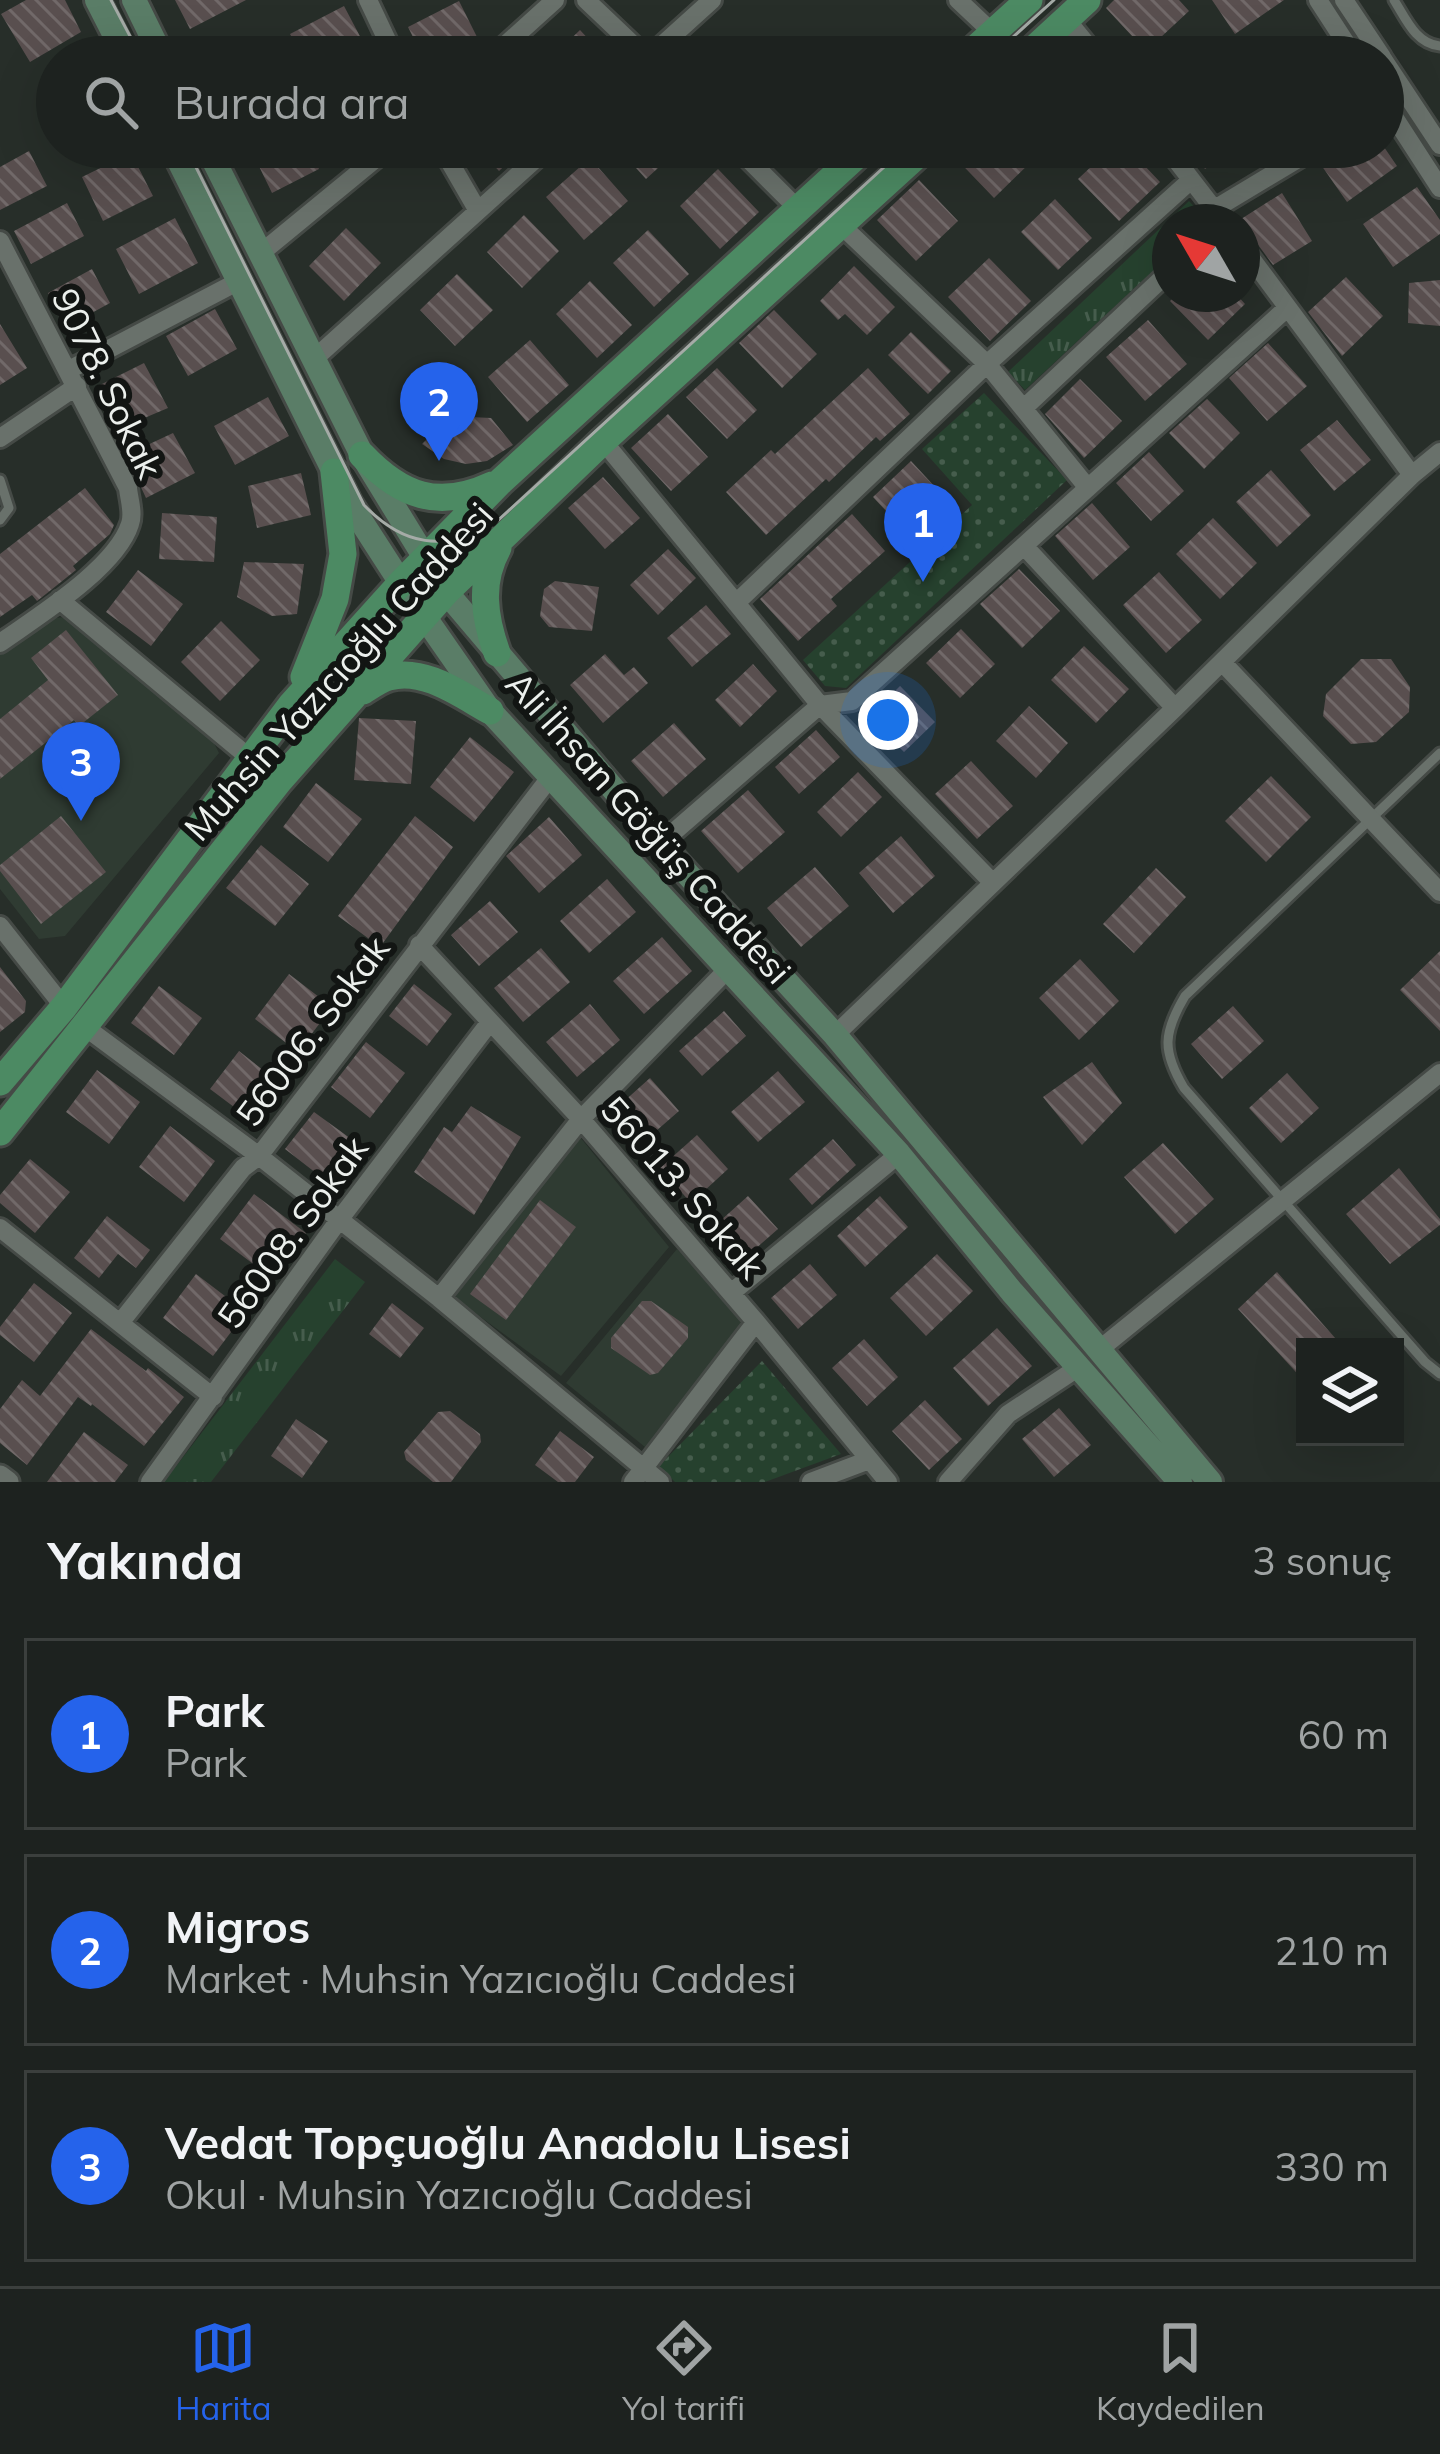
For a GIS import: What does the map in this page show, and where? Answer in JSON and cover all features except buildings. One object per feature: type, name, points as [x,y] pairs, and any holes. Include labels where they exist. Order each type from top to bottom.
[{"type":"main road","points":[[97,0],[115,36]]},
{"type":"main road","points":[[134,0],[152,36]]},
{"type":"main road","points":[[990,36],[1030,0]]},
{"type":"main road","points":[[1048,36],[1077,10]]},
{"type":"main road","name":"Ali İhsan Göğüş Caddesi","points":[[182,168],[350,504],[490,711],[898,1154],[1180,1482]]},
{"type":"main road","name":"Ali İhsan Göğüş Caddesi","points":[[218,168],[362,455],[446,592],[660,844],[835,1035],[1210,1482]]},
{"type":"main road","name":"Muhsin Yazıcıoğlu Caddesi","points":[[0,1082],[64,1006],[291,705],[401,583],[501,481],[843,168]]},
{"type":"main road","name":"Muhsin Yazıcıoğlu Caddesi","points":[[0,1132],[279,781],[446,592],[602,440],[903,168]]},
{"type":"main road","points":[[362,455],[383,478],[411,492],[442,498],[473,494],[501,481]]},
{"type":"main road","points":[[291,705],[335,599],[343,554],[334,472]]},
{"type":"main road","points":[[497,653],[486,623],[484,591],[491,560],[507,532]]},
{"type":"main road","points":[[355,696],[389,676],[417,675],[490,711]]},
{"type":"street","points":[[368,0],[385,36]]},
{"type":"street","points":[[515,36],[555,0]]},
{"type":"street","points":[[586,0],[625,36]]},
{"type":"street","points":[[672,36],[712,0]]},
{"type":"street","points":[[958,0],[993,33]]},
{"type":"street","points":[[1318,0],[1341,36]]},
{"type":"street","points":[[1344,0],[1368,36]]},
{"type":"street","points":[[1404,84],[1432,116],[1440,146]]},
{"type":"street","points":[[1404,135],[1440,188]]},
{"type":"street","points":[[261,253],[364,168]]},
{"type":"street","points":[[453,168],[478,211]]},
{"type":"street","points":[[314,359],[526,168]]},
{"type":"street","points":[[757,168],[798,209]]},
{"type":"street","points":[[1182,168],[1209,204]]},
{"type":"street","points":[[1241,204],[1290,168]]},
{"type":"street","points":[[736,603],[987,364],[1191,180]]},
{"type":"street","points":[[841,225],[987,364],[1088,488]]},
{"type":"street","name":"9078. Sokak","points":[[0,241],[128,488],[132,520],[118,550],[61,600],[0,643]]},
{"type":"street","points":[[1260,271],[1412,476]]},
{"type":"street","points":[[0,438],[73,378],[239,281]]},
{"type":"street","points":[[1024,407],[1152,288]]},
{"type":"street","points":[[660,844],[820,705],[852,700],[1286,308]]},
{"type":"street","points":[[602,440],[820,705],[993,883]]},
{"type":"street","points":[[835,1035],[1440,452]]},
{"type":"street","points":[[1025,547],[1175,708]]},
{"type":"street","points":[[61,600],[252,760]]},
{"type":"street","points":[[1222,662],[1440,892]]},
{"type":"street","name":"56006. Sokak","points":[[120,1323],[243,1168],[259,1156],[552,775]]},
{"type":"street","points":[[0,926],[64,1006]]},
{"type":"street","name":"56013. Sokak","points":[[419,945],[581,1119],[888,1482]]},
{"type":"street","points":[[439,1298],[581,1119],[728,969]]},
{"type":"street","name":"56008. Sokak","points":[[150,1482],[339,1220],[490,1022]]},
{"type":"street","points":[[85,1027],[439,1298],[639,1474],[660,1482]]},
{"type":"street","points":[[1100,1349],[1440,1073]]},
{"type":"street","points":[[731,1293],[898,1154]]},
{"type":"street","points":[[0,1228],[213,1397]]},
{"type":"street","points":[[639,1474],[756,1322]]},
{"type":"street","points":[[948,1482],[1008,1414],[1079,1367]]},
{"type":"street","points":[[811,1482],[869,1460]]},
{"type":"street","points":[[0,1476],[8,1482]]},
{"type":"lane","points":[[1394,0],[1414,33],[1440,46]]},
{"type":"lane","points":[[0,480],[9,508],[0,520]]},
{"type":"lane","points":[[1440,753],[1193,987],[1170,1021],[1166,1043],[1171,1066],[1184,1088],[1440,1374]]},
{"type":"shaded area","points":[[64,617],[212,739],[219,753],[65,936],[39,939],[0,889],[0,654],[48,619]]},
{"type":"shaded area","points":[[580,1137],[669,1247],[561,1376],[452,1296]]},
{"type":"shaded area","points":[[677,1249],[744,1322],[645,1447],[566,1383]]},
{"type":"green space","points":[[1152,236],[1152,272],[1025,390],[1008,372]]},
{"type":"green space","points":[[984,393],[1067,480],[846,688],[825,686],[803,660],[972,505],[922,449]]},
{"type":"green space","points":[[335,1259],[365,1282],[211,1482],[164,1482]]},
{"type":"green space","points":[[762,1361],[841,1454],[765,1482],[675,1482],[659,1466]]},
{"type":"tram line","points":[[111,0],[130,36]]},
{"type":"tram line","points":[[1014,36],[1054,0]]},
{"type":"tram line","points":[[196,168],[364,505],[394,529],[441,541],[494,524],[883,168]]},
{"type":"place","name":"Migros","points":[[439,461]]},
{"type":"place","name":"Park","points":[[923,582]]},
{"type":"place","name":"Vedat Topçuoğlu Anadolu Lisesi","points":[[81,821]]}]
